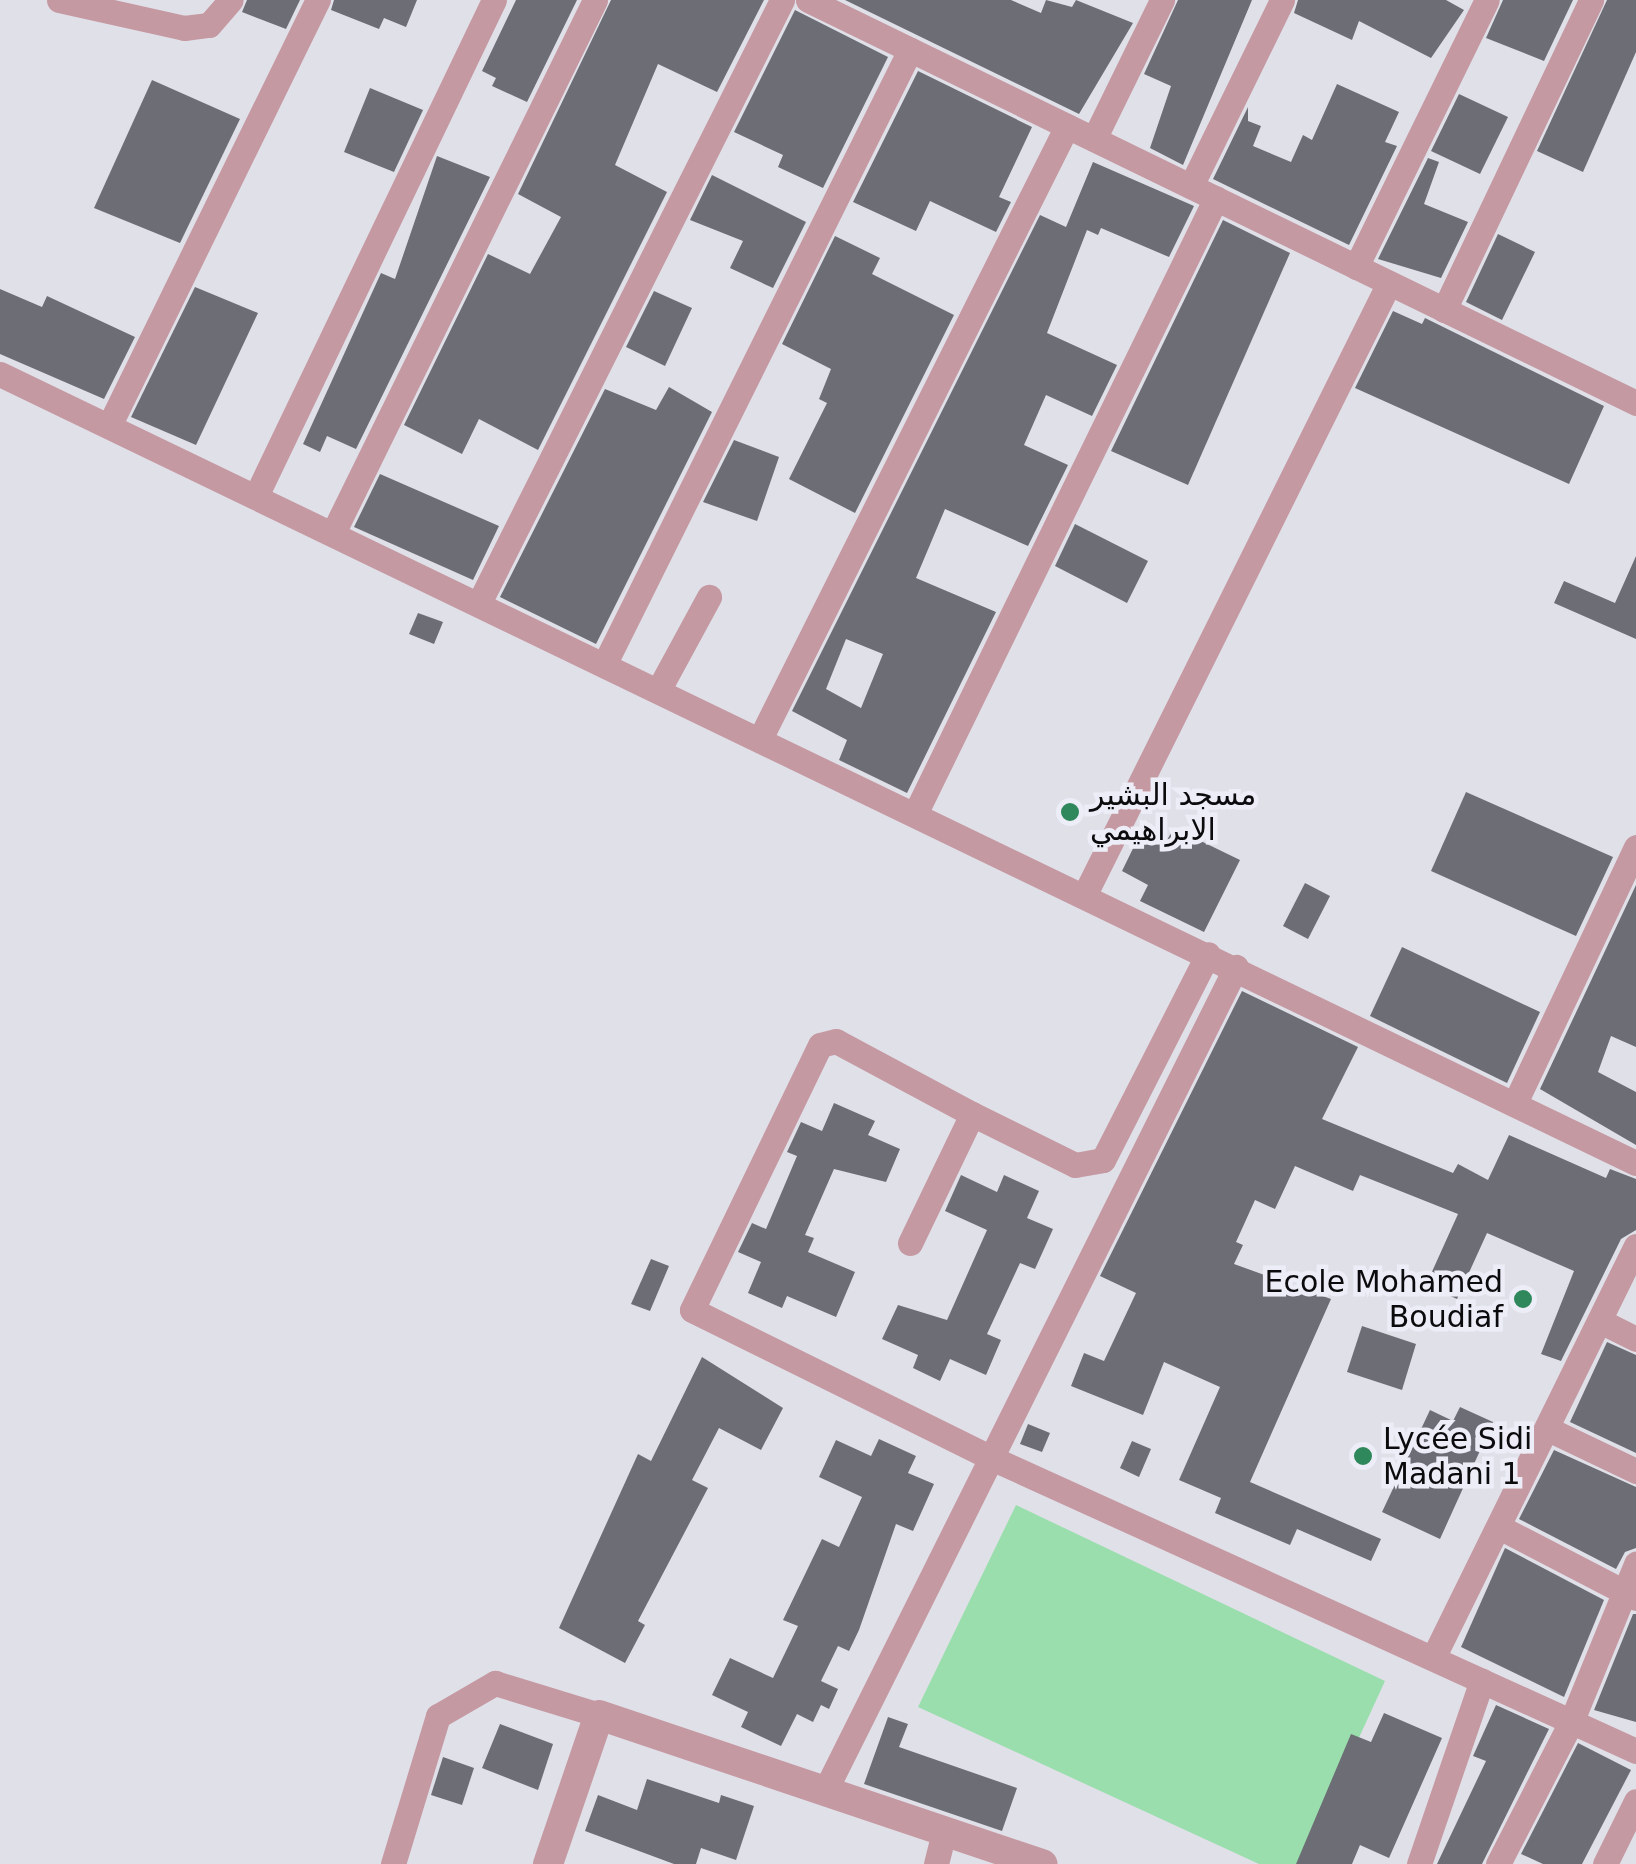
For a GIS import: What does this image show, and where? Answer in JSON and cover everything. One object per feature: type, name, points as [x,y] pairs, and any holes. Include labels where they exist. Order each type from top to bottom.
[{"type":"street","points":[[58,0],[184,28],[209,25],[232,0]]},
{"type":"street","points":[[109,426],[318,0]]},
{"type":"street","points":[[256,496],[494,0]]},
{"type":"street","points":[[333,533],[595,0]]},
{"type":"street","points":[[480,603],[782,0]]},
{"type":"street","points":[[808,0],[1636,403]]},
{"type":"street","points":[[859,25],[870,0]]},
{"type":"street","points":[[1094,140],[1162,0]]},
{"type":"street","points":[[1192,186],[1282,0]]},
{"type":"street","points":[[1356,266],[1486,0]]},
{"type":"street","points":[[1444,310],[1590,0]]},
{"type":"street","points":[[604,663],[910,50]]},
{"type":"street","points":[[761,738],[1067,126]]},
{"type":"street","points":[[916,812],[1216,198]]},
{"type":"street","points":[[1085,894],[1389,283]]},
{"type":"street","points":[[0,374],[916,812],[1636,1163]]},
{"type":"street","points":[[659,689],[709,597]]},
{"type":"street","points":[[1515,1103],[1636,846]]},
{"type":"street","points":[[1208,954],[1103,1160],[1075,1165],[836,1042],[820,1044],[692,1310],[988,1456],[1636,1750]]},
{"type":"street","points":[[826,1790],[894,1661],[988,1456],[1236,967]]},
{"type":"street","points":[[910,1243],[972,1114]]},
{"type":"street","points":[[1433,1658],[1636,1246]]},
{"type":"street","points":[[1600,1321],[1636,1339]]},
{"type":"street","points":[[1548,1429],[1636,1471]]},
{"type":"street","points":[[1499,1527],[1629,1595]]},
{"type":"street","points":[[1498,1864],[1572,1720],[1629,1595],[1636,1564]]},
{"type":"street","points":[[1420,1864],[1482,1680]]},
{"type":"street","points":[[393,1864],[438,1716],[495,1683],[1043,1864]]},
{"type":"street","points":[[548,1864],[600,1715]]},
{"type":"street","points":[[1605,1864],[1636,1801]]},
{"type":"street","points":[[936,1864],[944,1831]]},
{"type":"green space","points":[[1016,1505],[1385,1681],[1301,1864],[1259,1864],[918,1707]]},
{"type":"building","points":[[247,0],[300,0],[286,29],[242,12]]},
{"type":"building","points":[[334,0],[417,0],[406,27],[384,18],[379,29],[331,10]]},
{"type":"building","points":[[516,0],[577,0],[527,102],[492,86],[496,78],[482,71]]},
{"type":"building","points":[[611,0],[764,0],[717,92],[658,64],[615,165],[667,192],[538,450],[479,419],[462,454],[404,425],[488,254],[530,274],[561,217],[518,194]]},
{"type":"building","points":[[845,0],[1011,0],[1041,13],[1046,0],[1072,7],[1076,0],[1133,23],[1079,114]]},
{"type":"building","points":[[1178,0],[1252,0],[1183,165],[1150,148],[1171,86],[1144,74]]},
{"type":"building","points":[[1298,0],[1446,0],[1464,10],[1431,58],[1359,21],[1352,40],[1294,13]]},
{"type":"building","points":[[1503,0],[1573,0],[1544,61],[1486,38]]},
{"type":"building","points":[[1607,0],[1636,0],[1636,52],[1583,172],[1537,151]]},
{"type":"building","points":[[795,10],[888,57],[823,188],[778,167],[783,155],[734,132]]},
{"type":"building","points":[[918,71],[1032,127],[999,197],[1011,202],[996,232],[930,201],[916,231],[853,202]]},
{"type":"building","points":[[152,80],[240,119],[180,243],[94,208]]},
{"type":"building","points":[[1337,84],[1399,112],[1385,142],[1397,146],[1349,245],[1213,179],[1248,107],[1248,121],[1261,126],[1253,146],[1291,162],[1303,135],[1312,140]]},
{"type":"building","points":[[370,88],[423,110],[394,172],[344,152]]},
{"type":"building","points":[[1459,94],[1508,117],[1480,174],[1431,151]]},
{"type":"building","points":[[437,156],[490,177],[356,449],[327,436],[320,452],[303,444],[381,273],[395,279]]},
{"type":"building","points":[[1428,158],[1439,162],[1424,204],[1468,222],[1441,278],[1378,259]]},
{"type":"building","points":[[1093,162],[1194,206],[1169,257],[1101,228],[1098,235],[1087,230],[1047,333],[1117,365],[1092,416],[1046,395],[1024,445],[1068,465],[1028,546],[945,509],[916,578],[996,612],[907,793],[839,760],[847,740],[792,711],[1040,215],[1066,227]],"holes":[[[846,639],[883,654],[861,708],[826,689]]]},
{"type":"building","points":[[712,175],[806,222],[773,288],[730,268],[743,241],[690,220]]},
{"type":"building","points":[[1223,220],[1290,253],[1188,485],[1111,451]]},
{"type":"building","points":[[1498,234],[1535,252],[1502,320],[1466,302]]},
{"type":"building","points":[[835,236],[880,258],[872,274],[954,315],[855,513],[789,479],[827,403],[819,399],[831,369],[782,344]]},
{"type":"building","points":[[195,287],[258,313],[196,445],[131,417]]},
{"type":"building","points":[[0,289],[42,307],[47,296],[135,337],[104,399],[0,354]]},
{"type":"building","points":[[654,291],[692,308],[665,366],[626,347]]},
{"type":"building","points":[[1393,311],[1422,324],[1425,318],[1604,406],[1569,484],[1355,388]]},
{"type":"building","points":[[669,387],[712,412],[596,644],[500,597],[605,389],[656,410]]},
{"type":"building","points":[[734,440],[779,457],[757,521],[703,502]]},
{"type":"building","points":[[380,474],[499,526],[473,580],[354,527]]},
{"type":"building","points":[[1075,524],[1148,561],[1127,603],[1055,566]]},
{"type":"building","points":[[1636,556],[1636,639],[1554,603],[1564,581],[1615,603]]},
{"type":"building","points":[[418,613],[443,622],[434,644],[409,634]]},
{"type":"building","points":[[1466,792],[1613,857],[1576,936],[1431,871]]},
{"type":"building","points":[[1143,828],[1167,840],[1174,828],[1240,860],[1204,932],[1140,901],[1148,885],[1122,871]]},
{"type":"building","points":[[1305,883],[1330,896],[1308,939],[1283,926]]},
{"type":"building","points":[[1636,885],[1636,1047],[1611,1036],[1598,1072],[1636,1092],[1636,1145],[1540,1089]]},
{"type":"building","points":[[1402,947],[1540,1012],[1507,1083],[1370,1016]]},
{"type":"building","points":[[1242,991],[1358,1047],[1322,1119],[1453,1173],[1458,1164],[1488,1180],[1509,1135],[1606,1178],[1610,1169],[1636,1179],[1636,1230],[1621,1239],[1561,1361],[1541,1354],[1574,1271],[1487,1233],[1457,1299],[1426,1285],[1458,1214],[1360,1175],[1353,1191],[1295,1166],[1275,1209],[1255,1200],[1236,1242],[1243,1245],[1234,1264],[1331,1299],[1250,1482],[1381,1539],[1371,1561],[1297,1529],[1290,1545],[1215,1513],[1221,1498],[1179,1480],[1220,1387],[1164,1362],[1143,1415],[1071,1386],[1084,1353],[1104,1361],[1136,1293],[1100,1276]]},
{"type":"building","points":[[834,1103],[875,1121],[868,1135],[900,1149],[886,1182],[834,1169],[805,1235],[814,1238],[808,1252],[855,1272],[836,1317],[787,1296],[782,1308],[748,1293],[761,1262],[738,1252],[752,1223],[766,1229],[797,1156],[787,1152],[801,1122],[822,1131]]},
{"type":"building","points":[[961,1175],[997,1192],[1004,1175],[1039,1191],[1027,1218],[1053,1229],[1035,1269],[1020,1263],[987,1334],[1001,1340],[986,1375],[950,1359],[940,1381],[913,1368],[918,1355],[882,1339],[898,1305],[947,1320],[987,1230],[945,1211]]},
{"type":"building","points":[[651,1259],[669,1266],[650,1311],[631,1304]]},
{"type":"building","points":[[1362,1326],[1416,1344],[1402,1390],[1347,1372]]},
{"type":"building","points":[[1607,1342],[1636,1355],[1636,1453],[1570,1422]]},
{"type":"building","points":[[702,1357],[783,1408],[761,1450],[719,1428],[692,1480],[708,1488],[638,1621],[645,1625],[625,1663],[559,1628],[638,1454],[651,1461]]},
{"type":"building","points":[[1460,1407],[1493,1422],[1440,1539],[1382,1512],[1430,1410],[1453,1421]]},
{"type":"building","points":[[1028,1424],[1050,1433],[1042,1452],[1020,1444]]},
{"type":"building","points":[[879,1439],[916,1456],[908,1473],[934,1484],[913,1531],[896,1524],[849,1651],[838,1646],[821,1681],[838,1689],[829,1709],[821,1705],[813,1722],[797,1714],[781,1746],[741,1727],[748,1712],[712,1695],[730,1658],[773,1678],[798,1626],[783,1620],[822,1539],[839,1547],[862,1497],[819,1477],[836,1440],[871,1456]]},
{"type":"building","points":[[1132,1441],[1151,1449],[1139,1477],[1120,1468]]},
{"type":"building","points":[[1554,1450],[1636,1487],[1636,1548],[1625,1552],[1616,1569],[1519,1519]]},
{"type":"building","points":[[1505,1548],[1604,1600],[1564,1697],[1461,1647]]},
{"type":"building","points":[[1636,1614],[1636,1722],[1594,1710]]},
{"type":"building","points":[[1496,1705],[1549,1729],[1482,1864],[1437,1864],[1486,1761],[1473,1756]]},
{"type":"building","points":[[1384,1713],[1442,1738],[1389,1858],[1360,1845],[1352,1864],[1296,1864],[1351,1734],[1371,1742]]},
{"type":"building","points":[[888,1717],[908,1724],[899,1747],[1017,1788],[1002,1831],[864,1784]]},
{"type":"building","points":[[500,1724],[553,1744],[538,1790],[482,1768]]},
{"type":"building","points":[[1578,1743],[1631,1770],[1582,1864],[1543,1864],[1521,1854]]},
{"type":"building","points":[[443,1757],[474,1768],[462,1805],[431,1795]]},
{"type":"building","points":[[647,1779],[719,1803],[721,1795],[754,1806],[736,1860],[701,1848],[696,1864],[674,1864],[585,1831],[598,1795],[637,1810]]},
{"type":"place","name":"مسجد البشير الابراهيمي","points":[[1070,812]]},
{"type":"place","name":"Ecole Mohamed Boudiaf","points":[[1523,1299]]},
{"type":"place","name":"Lycée Sidi Madani 1","points":[[1363,1456]]}]
